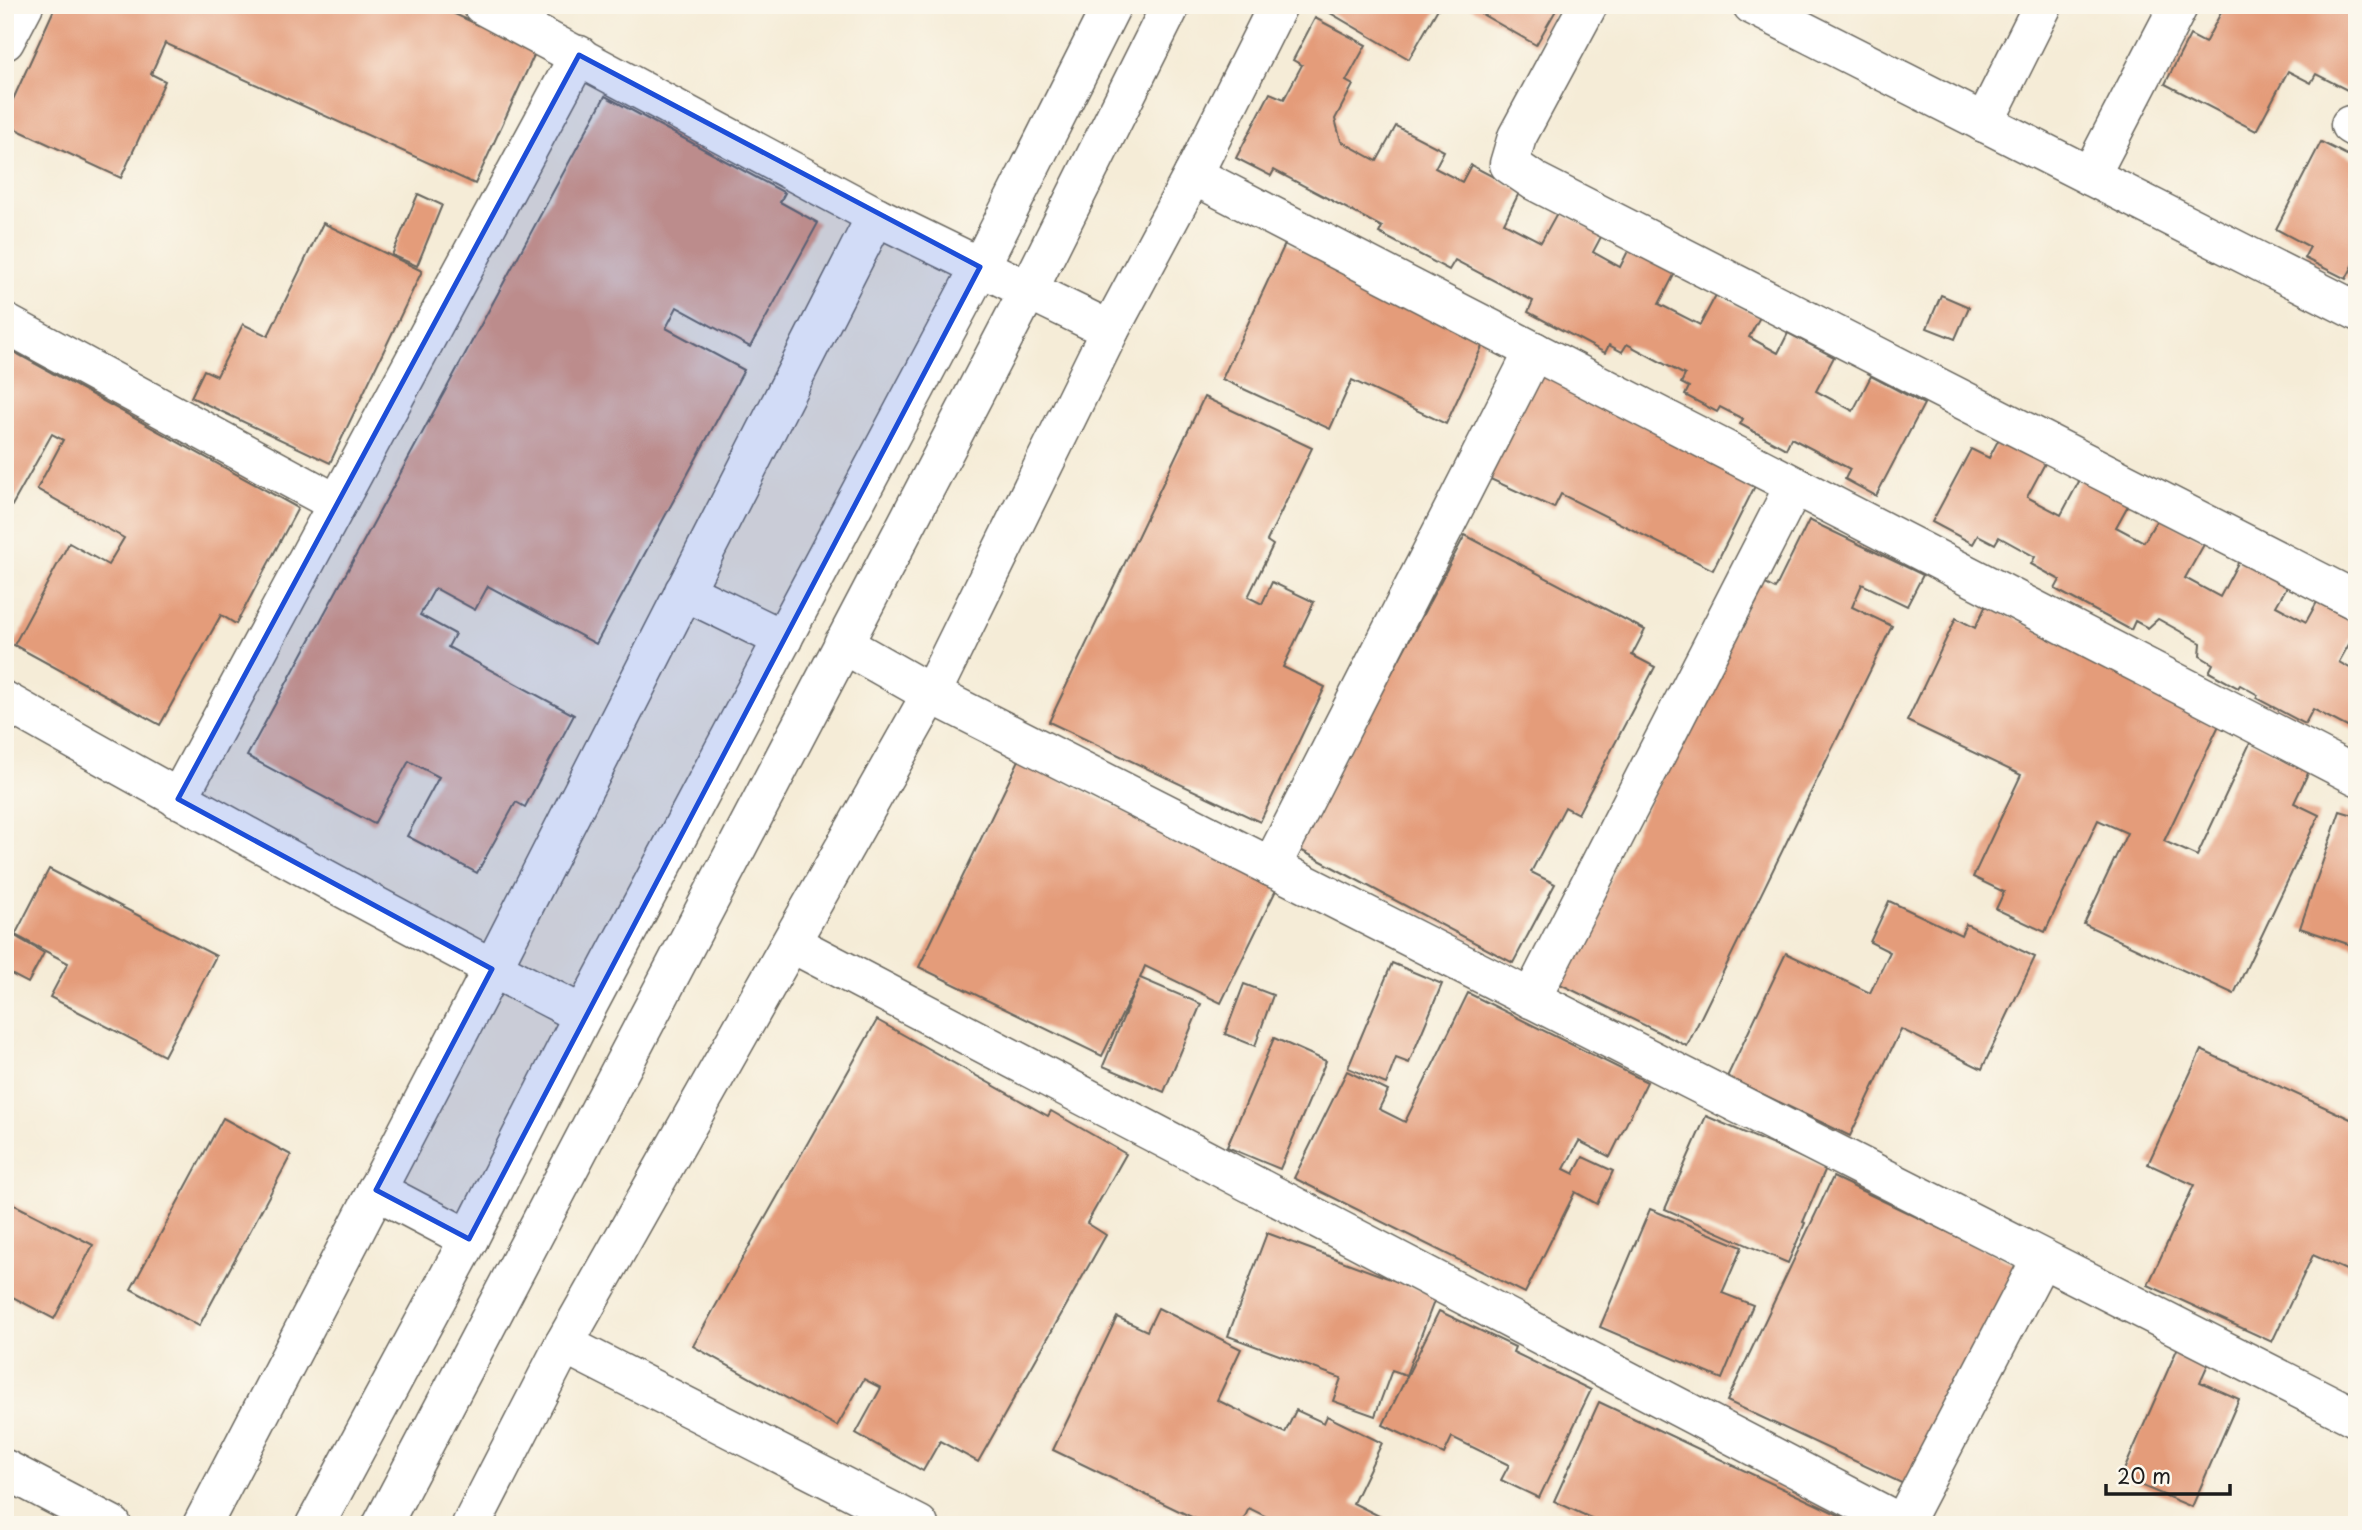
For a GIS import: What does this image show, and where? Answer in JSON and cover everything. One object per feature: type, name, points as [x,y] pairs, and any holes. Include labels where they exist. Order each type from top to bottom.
[{"type":"main road","points":[[5,41],[24,5]]},
{"type":"main road","points":[[482,5],[876,215],[1110,330]]},
{"type":"main road","points":[[314,1525],[468,1239],[583,1015],[980,267],[1112,5]]},
{"type":"main road","points":[[382,1525],[1028,290],[1171,5]]},
{"type":"main road","points":[[471,1525],[564,1344],[931,694],[1110,330],[1193,175],[1278,5]]},
{"type":"main road","points":[[1588,5],[1517,137],[1509,164],[1534,181],[2357,601]]},
{"type":"main road","points":[[1752,5],[2357,311]]},
{"type":"main road","points":[[1984,123],[2043,5]]},
{"type":"main road","points":[[2090,176],[2179,5]]},
{"type":"main road","points":[[178,799],[579,55]]},
{"type":"main road","points":[[1193,175],[2357,776]]},
{"type":"main road","points":[[202,1525],[492,969],[876,215]]},
{"type":"main road","points":[[5,324],[337,503]]},
{"type":"main road","points":[[1271,867],[1534,351]]},
{"type":"main road","points":[[1531,999],[1794,486]]},
{"type":"main road","points":[[684,591],[783,639]]},
{"type":"main road","points":[[843,644],[931,694],[2357,1418]]},
{"type":"main road","points":[[5,701],[178,799],[492,969],[583,1015]]},
{"type":"main road","points":[[791,943],[1903,1525],[2041,1259]]},
{"type":"main road","points":[[376,1189],[468,1239]]},
{"type":"main road","points":[[564,1344],[919,1525]]},
{"type":"main road","points":[[5,1469],[112,1525]]},
{"type":"highlighted area","points":[[579,55],[980,267],[469,1239],[376,1190],[492,969],[178,799]]},
{"type":"building","points":[[56,5],[435,5],[536,51],[475,184],[165,43],[151,74],[165,81],[121,178],[5,124],[5,117]]},
{"type":"building","points":[[1330,5],[1440,5],[1409,59],[1327,11]]},
{"type":"building","points":[[1466,5],[1559,5],[1536,45]]},
{"type":"building","points":[[2225,5],[2357,5],[2357,95],[2316,74],[2311,83],[2288,71],[2256,131],[2165,84],[2190,35],[2205,43]]},
{"type":"building","points":[[1315,18],[1366,45],[1346,81],[1353,85],[1335,119],[1341,141],[1377,161],[1396,126],[1444,151],[1435,168],[1462,182],[1471,165],[1520,191],[1504,223],[1541,242],[1558,211],[1602,235],[1593,252],[1620,267],[1629,249],[1675,273],[1659,304],[1700,325],[1716,295],[1760,317],[1749,337],[1778,353],[1788,333],[1834,357],[1816,391],[1853,411],[1871,376],[1924,404],[1876,496],[1845,479],[1850,469],[1791,438],[1786,449],[1740,424],[1743,419],[1720,407],[1717,412],[1685,395],[1689,387],[1681,383],[1685,375],[1627,344],[1622,352],[1609,345],[1605,353],[1528,312],[1533,301],[1455,260],[1449,270],[1379,233],[1382,227],[1274,170],[1271,176],[1236,158],[1270,93],[1284,99],[1302,65],[1293,60]]},
{"type":"building","points":[[605,96],[785,193],[780,202],[818,223],[750,347],[677,307],[666,328],[744,370],[596,644],[488,586],[475,610],[435,588],[420,615],[455,634],[448,647],[574,715],[525,807],[516,802],[477,873],[407,836],[439,777],[409,761],[374,824],[247,756]]},
{"type":"building","points":[[2321,142],[2357,160],[2357,171],[2350,184],[2357,188],[2357,258],[2346,279],[2304,258],[2310,247],[2276,229]]},
{"type":"building","points":[[418,194],[442,205],[417,266],[392,255]]},
{"type":"building","points":[[323,223],[422,271],[330,463],[191,397],[204,370],[217,376],[243,324],[268,336]]},
{"type":"building","points":[[1286,242],[1487,336],[1446,424],[1352,380],[1330,429],[1222,379]]},
{"type":"building","points":[[1941,295],[1969,307],[1955,339],[1927,328]]},
{"type":"building","points":[[5,347],[298,508],[236,624],[221,615],[160,725],[14,645],[69,543],[108,565],[124,538],[37,489],[63,440],[52,434],[5,518]]},
{"type":"building","points":[[1538,372],[1757,482],[1713,570],[1561,494],[1554,508],[1486,477]]},
{"type":"building","points":[[1204,397],[1312,448],[1267,541],[1273,545],[1248,597],[1262,604],[1272,582],[1314,602],[1283,667],[1325,687],[1260,822],[1049,722]]},
{"type":"building","points":[[2003,431],[2049,456],[2027,497],[2061,515],[2083,474],[2131,500],[2116,527],[2144,542],[2159,516],[2206,541],[2185,578],[2220,597],[2240,559],[2288,585],[2276,606],[2306,622],[2317,602],[2357,623],[2357,630],[2339,662],[2357,672],[2357,732],[2313,709],[2305,724],[2256,698],[2258,695],[2240,685],[2238,688],[2209,672],[2213,664],[2200,656],[2201,643],[2158,619],[2148,628],[2135,621],[2131,630],[2055,589],[2060,580],[2031,564],[2035,557],[1999,537],[1995,544],[1978,535],[1973,544],[1932,522],[1971,449],[1989,458]]},
{"type":"building","points":[[1809,520],[1923,575],[1907,606],[1862,584],[1852,607],[1892,626],[1687,1046],[1560,984],[1758,580],[1775,589]]},
{"type":"building","points":[[1465,535],[1645,630],[1632,655],[1655,667],[1578,814],[1565,807],[1531,872],[1555,884],[1513,963],[1291,845],[1370,714]]},
{"type":"building","points":[[1986,605],[2222,719],[2164,841],[2197,856],[2251,741],[2310,769],[2294,803],[2319,815],[2234,994],[2084,924],[2127,833],[2098,820],[2045,932],[1996,909],[2004,892],[1973,877],[2021,775],[1907,721],[1956,618],[1975,628]]},
{"type":"building","points":[[1019,760],[1278,886],[1221,1003],[1145,966],[1140,978],[1201,1004],[1164,1092],[1103,1066],[1139,980],[1102,1056],[919,967]]},
{"type":"building","points":[[2340,811],[2357,816],[2357,947],[2300,928]]},
{"type":"building","points":[[49,869],[216,956],[164,1056],[50,997],[68,963],[15,935]]},
{"type":"building","points":[[1889,901],[1961,935],[1966,924],[2035,957],[1982,1069],[1901,1029],[1850,1136],[1727,1077],[1786,953],[1870,993],[1890,952],[1870,942]]},
{"type":"building","points":[[13,935],[44,953],[28,983],[5,971],[5,949]]},
{"type":"building","points":[[1392,963],[1442,984],[1409,1063],[1396,1058],[1386,1084],[1348,1068]]},
{"type":"building","points":[[1244,984],[1273,995],[1255,1046],[1225,1034]]},
{"type":"building","points":[[1468,993],[1647,1082],[1610,1157],[1579,1141],[1564,1169],[1574,1174],[1583,1157],[1613,1171],[1597,1204],[1575,1192],[1525,1293],[1294,1178],[1347,1071],[1388,1091],[1379,1109],[1405,1122]]},
{"type":"building","points":[[877,1020],[1048,1116],[1051,1111],[1126,1154],[1087,1223],[1106,1235],[978,1462],[940,1441],[923,1471],[856,1433],[881,1388],[864,1379],[837,1426],[693,1346]]},
{"type":"building","points":[[1274,1038],[1326,1061],[1280,1169],[1227,1147]]},
{"type":"building","points":[[2201,1050],[2357,1122],[2357,1275],[2313,1255],[2272,1342],[2148,1285],[2194,1185],[2148,1164]]},
{"type":"building","points":[[1706,1116],[1826,1168],[1788,1263],[1665,1209]]},
{"type":"building","points":[[223,1118],[291,1155],[199,1326],[131,1289]]},
{"type":"building","points":[[1833,1177],[2017,1265],[1912,1488],[1727,1401]]},
{"type":"building","points":[[5,1200],[93,1245],[54,1319],[5,1293]]},
{"type":"building","points":[[1650,1209],[1742,1247],[1722,1293],[1753,1305],[1722,1379],[1600,1327]]},
{"type":"building","points":[[1267,1233],[1436,1296],[1406,1375],[1392,1370],[1375,1416],[1333,1401],[1341,1378],[1228,1336]]},
{"type":"building","points":[[1158,1308],[1241,1349],[1217,1400],[1285,1433],[1296,1410],[1324,1423],[1327,1416],[1382,1443],[1353,1503],[1397,1525],[1283,1525],[1249,1508],[1241,1525],[1208,1525],[1053,1450],[1117,1317],[1147,1331]]},
{"type":"building","points":[[1439,1311],[1515,1347],[1513,1352],[1591,1390],[1539,1498],[1501,1480],[1509,1465],[1452,1437],[1444,1454],[1383,1425]]},
{"type":"building","points":[[2178,1347],[2209,1362],[2200,1382],[2239,1399],[2192,1507],[2121,1477]]},
{"type":"building","points":[[1599,1402],[1860,1525],[1606,1525],[1554,1501]]}]
